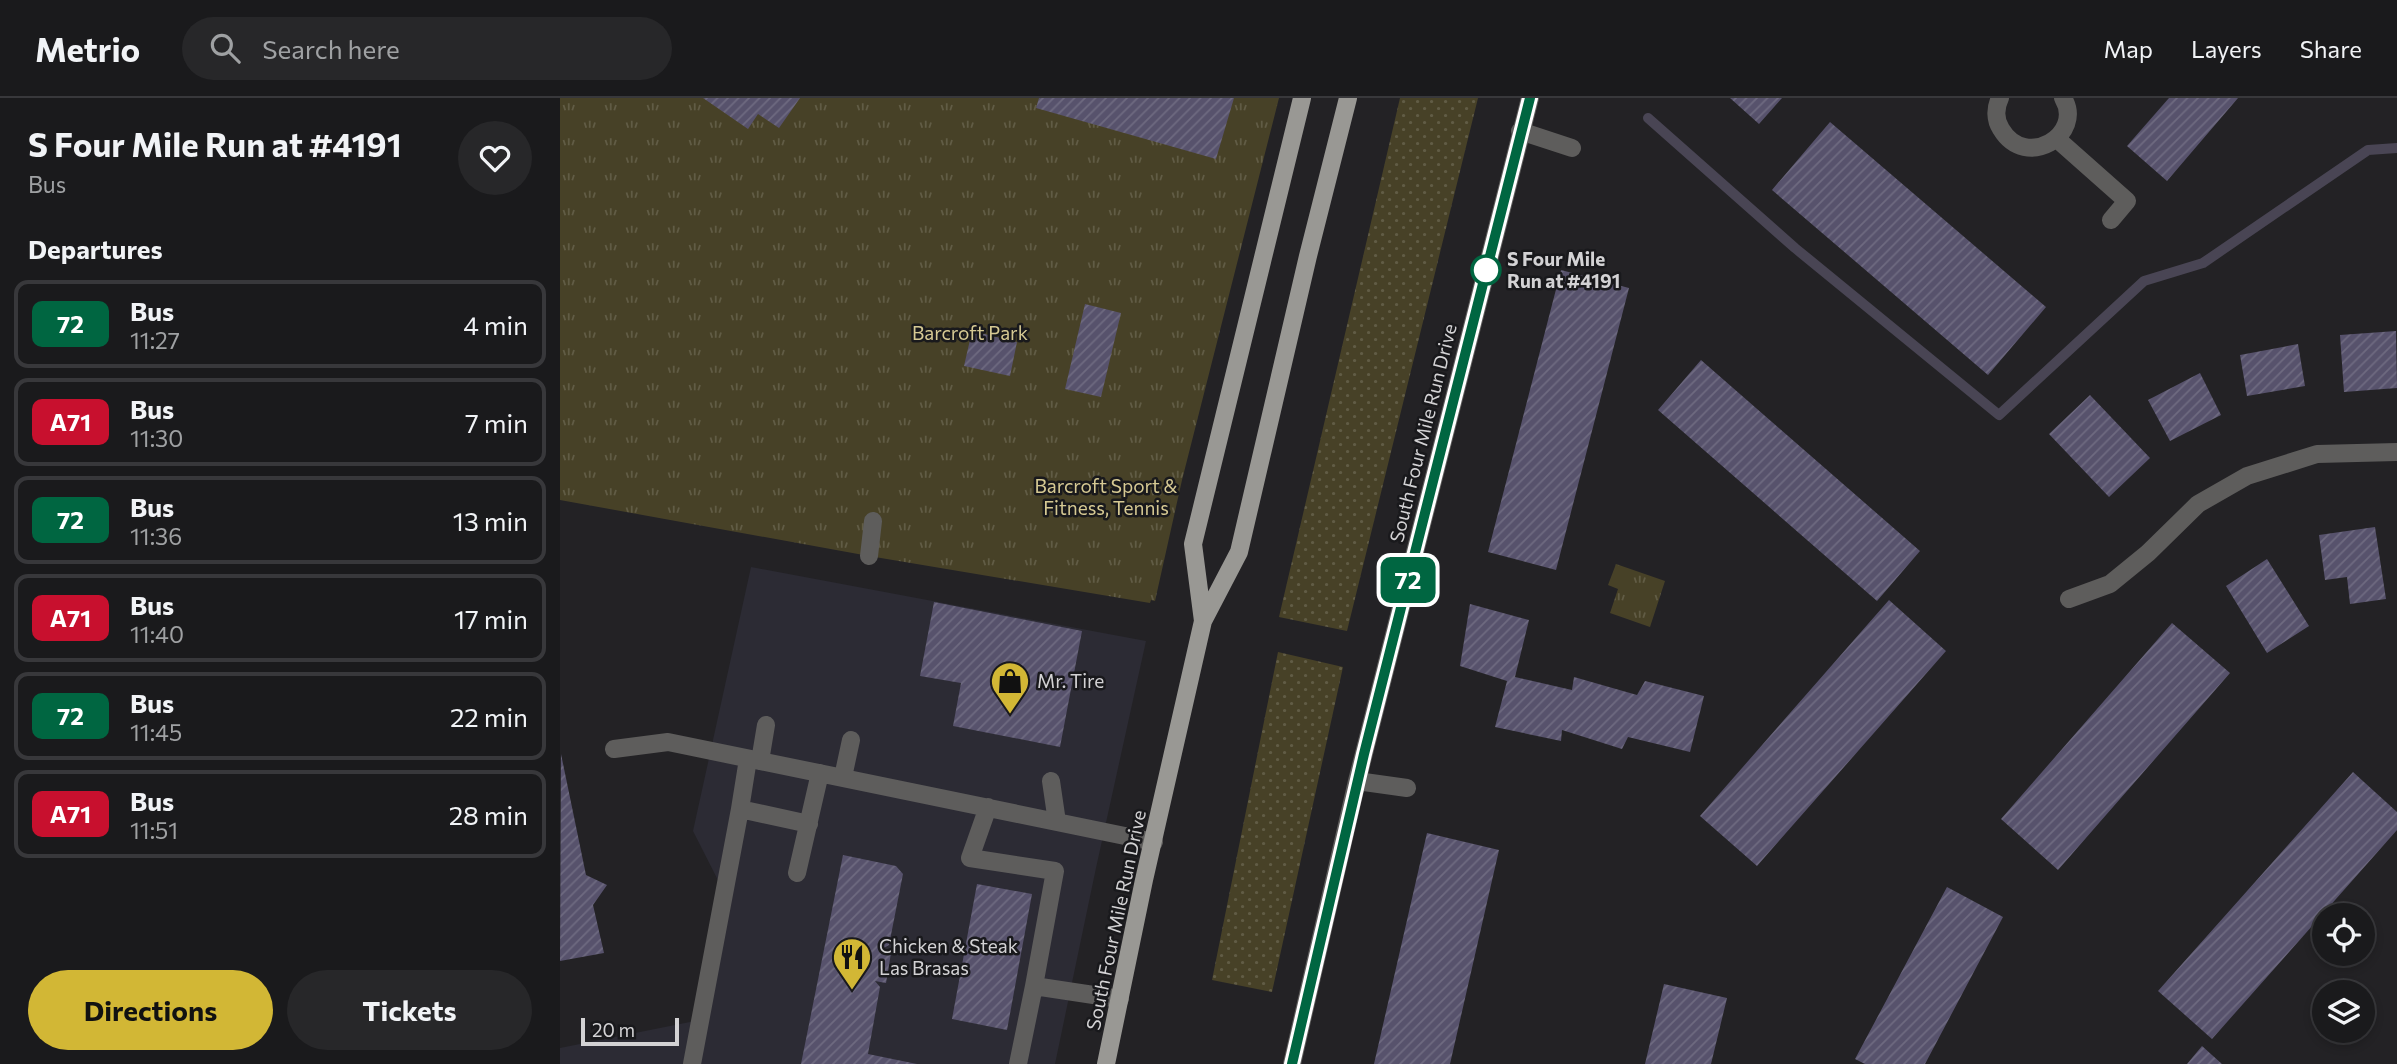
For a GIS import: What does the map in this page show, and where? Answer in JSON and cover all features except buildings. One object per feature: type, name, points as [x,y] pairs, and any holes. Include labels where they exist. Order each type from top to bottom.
[{"type":"main road","name":"South Four Mile Run Drive","points":[[1203,621],[1193,544],[1302,98]]},
{"type":"main road","name":"South Four Mile Run Drive","points":[[1106,1064],[1203,621],[1239,552],[1348,98]]},
{"type":"street","name":"South Four Mile Run Drive","points":[[1292,1064],[1357,782],[1530,98]]},
{"type":"street","points":[[2000,98],[1997,104],[1997,123],[2006,139],[2022,148],[2040,148],[2057,139],[2066,122],[2066,103],[2063,98]]},
{"type":"street","points":[[1520,131],[1572,148]]},
{"type":"street","points":[[2057,139],[2127,201],[2111,220]]},
{"type":"street","points":[[2070,599],[2110,584],[2148,553],[2198,505],[2247,476],[2317,454],[2397,452]]},
{"type":"street","points":[[869,556],[873,521]]},
{"type":"street","points":[[692,1064],[740,809],[766,725]]},
{"type":"street","points":[[843,777],[851,740]]},
{"type":"street","points":[[614,749],[668,742],[1153,842]]},
{"type":"street","points":[[797,873],[820,773]]},
{"type":"street","points":[[1051,781],[1057,822]]},
{"type":"street","points":[[1357,782],[1408,788]]},
{"type":"street","points":[[988,807],[970,858],[1055,871],[1018,1064]]},
{"type":"street","points":[[740,809],[809,824]]},
{"type":"street","points":[[1034,986],[1120,999]]},
{"type":"shaded area","points":[[751,567],[1146,641],[1055,1064],[560,1064],[560,1048],[700,1020],[724,892],[693,831]]},
{"type":"green space","name":"Barcroft Park","points":[[560,98],[1279,98],[1182,480],[1155,601],[1151,600],[1150,603],[869,556],[560,500]]},
{"type":"green space","points":[[1400,98],[1478,98],[1347,631],[1279,617]]},
{"type":"green space","points":[[1616,564],[1665,581],[1650,627],[1610,613],[1618,589],[1608,585]]},
{"type":"green space","points":[[1278,652],[1343,667],[1272,992],[1212,980]]},
{"type":"waterway","points":[[1648,118],[1795,248],[1999,415],[2144,281],[2203,263],[2368,150],[2397,148]]},
{"type":"bus line","name":"72","points":[[1292,1064],[1364,754],[1530,98]]},
{"type":"place","name":"S Four Mile Run at #4191","points":[[1486,270]]},
{"type":"place","name":"Mr. Tire","points":[[1010,715]]},
{"type":"place","name":"Chicken & Steak Las Brasas","points":[[852,991]]},
{"type":"park label","name":"Barcroft Sport & Fitness, Tennis","points":[[1106,497]]}]
